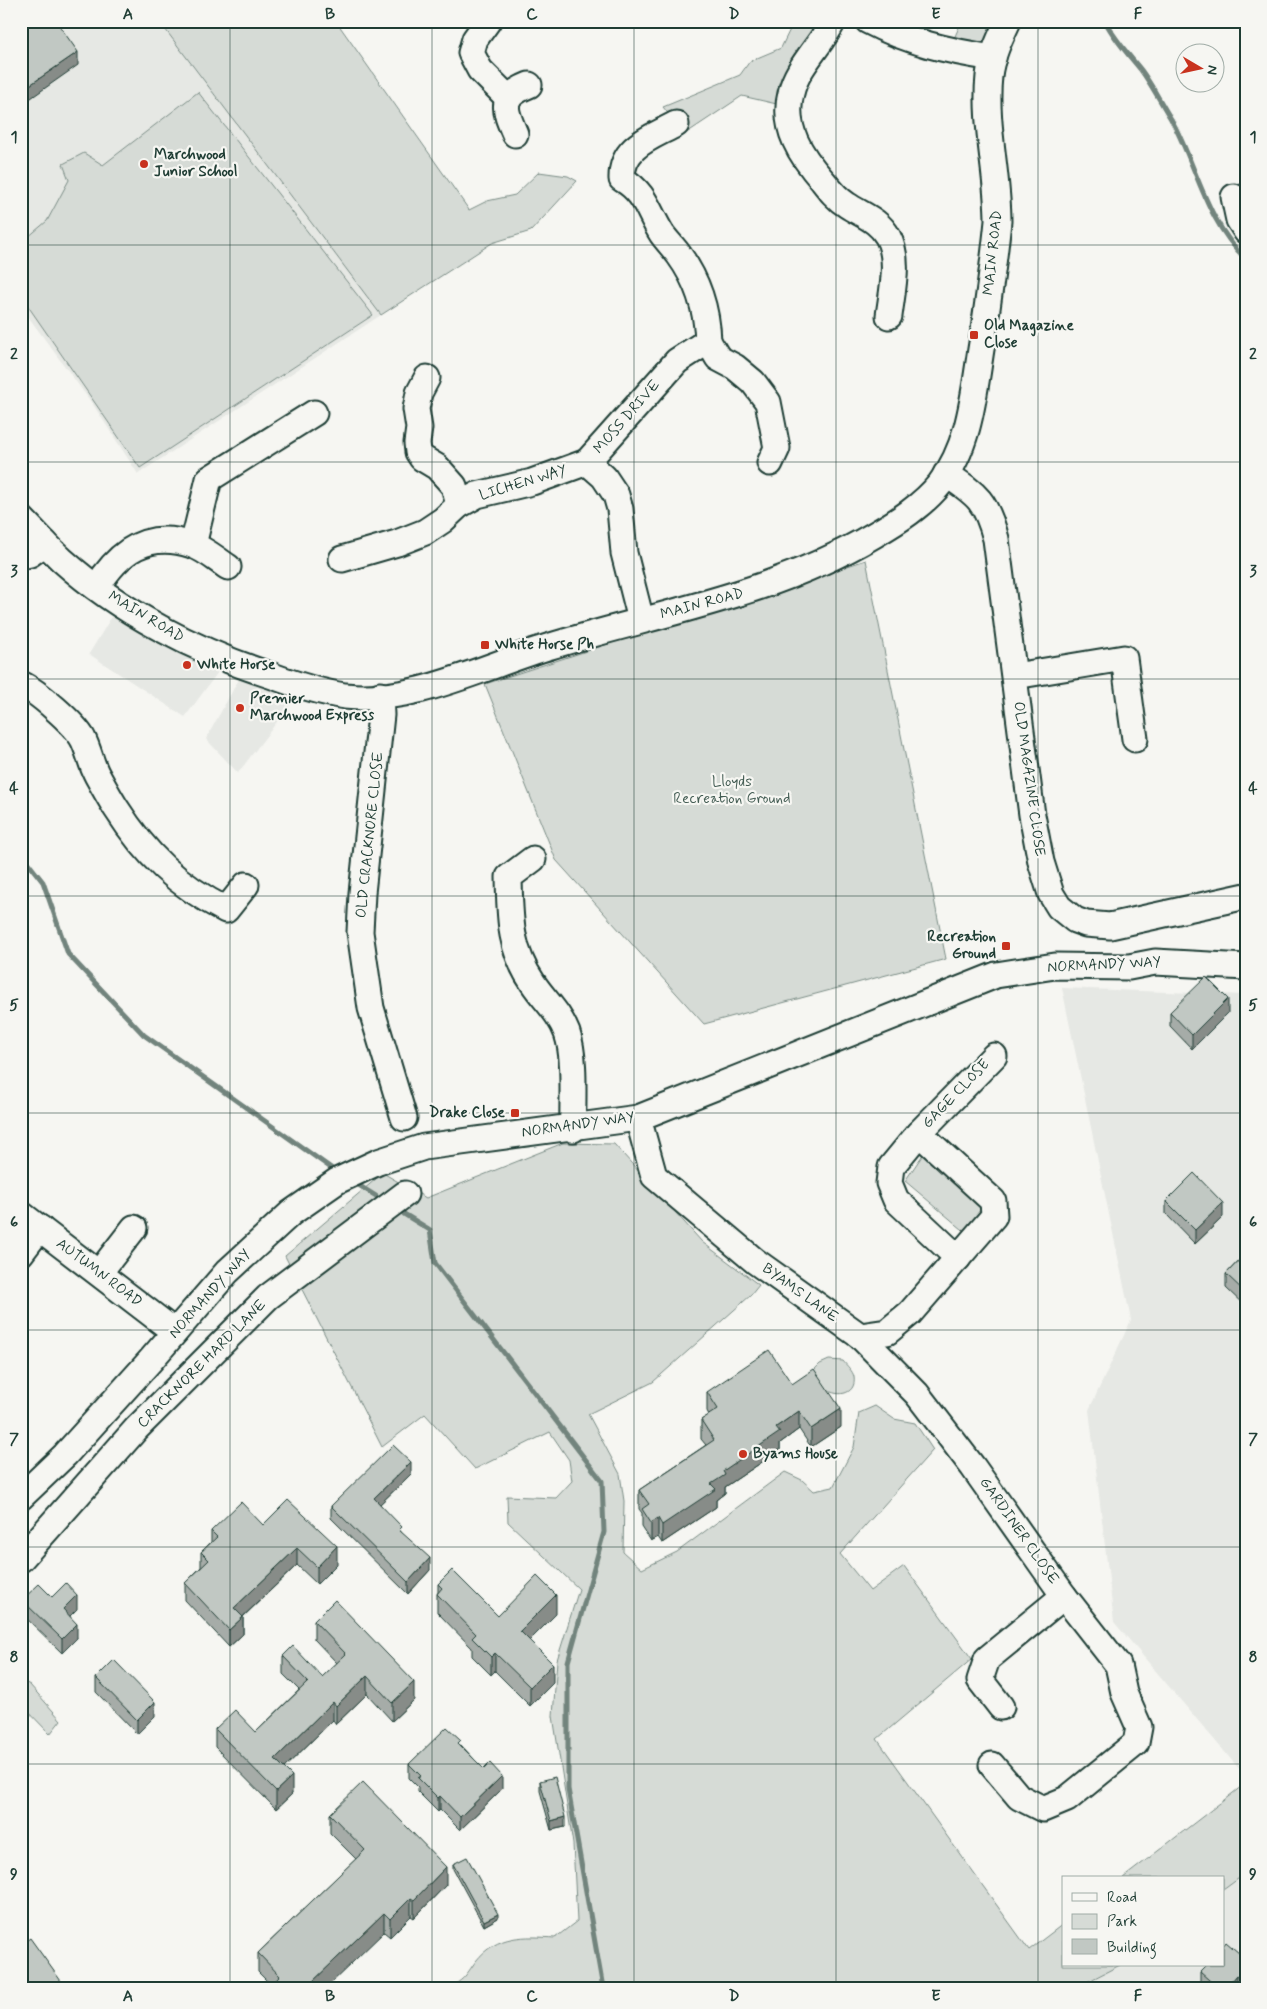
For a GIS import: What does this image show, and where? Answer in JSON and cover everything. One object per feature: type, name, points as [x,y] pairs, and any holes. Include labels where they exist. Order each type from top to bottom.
[{"type":"street","points":[[488,21],[475,39],[471,54],[480,70],[518,91],[506,110],[515,134]]},
{"type":"street","points":[[833,21],[825,38],[796,78],[791,94],[790,128],[794,141],[806,161],[835,195],[845,204],[874,221],[889,238],[894,263],[889,316]]},
{"type":"street","points":[[868,21],[893,35],[925,45],[993,58]]},
{"type":"street","name":"MAIN ROAD","points":[[21,518],[62,560],[97,587],[169,632],[236,664],[331,693],[347,696],[380,695],[423,688],[529,652],[756,588],[831,558],[884,529],[921,504],[946,474],[958,455],[971,412],[996,248],[998,194],[988,96],[993,58],[1008,21]]},
{"type":"street","points":[[676,124],[630,150],[622,167],[622,179],[635,187],[662,234],[680,256],[698,288],[707,318],[708,341],[718,358],[735,367],[753,382],[768,402],[777,448],[770,463]]},
{"type":"street","points":[[1234,198],[1239,220],[1246,231]]},
{"type":"street","name":"MOSS DRIVE","points":[[642,620],[624,553],[620,509],[616,495],[604,476],[587,462],[677,361],[708,341]]},
{"type":"street","points":[[427,378],[419,393],[416,409],[419,428],[418,452],[422,458],[438,467],[454,486],[460,505]]},
{"type":"street","points":[[193,545],[209,479],[314,413]]},
{"type":"street","name":"LICHEN WAY","points":[[342,559],[397,543],[425,532],[460,505],[477,495],[532,482],[587,462]]},
{"type":"street","name":"OLD MAGAZINE CLOSE","points":[[946,474],[975,494],[982,502],[992,525],[999,553],[1032,815],[1041,862],[1051,894],[1067,914],[1086,924],[1110,926],[1246,896]]},
{"type":"street","points":[[97,587],[112,564],[123,554],[146,542],[166,539],[193,545],[228,567]]},
{"type":"street","points":[[21,556],[30,554],[45,543]]},
{"type":"street","points":[[1015,676],[1124,658],[1135,739]]},
{"type":"street","points":[[21,684],[58,712],[82,738],[97,774],[116,808],[138,842],[164,870],[196,895],[226,910],[246,885]]},
{"type":"street","name":"OLD CRACKNORE CLOSE","points":[[380,695],[381,721],[362,893],[360,932],[371,1008],[404,1118]]},
{"type":"street","points":[[533,859],[509,877],[510,926],[516,952],[533,983],[557,1013],[568,1036],[572,1069],[573,1129]]},
{"type":"street","name":"NORMANDY WAY","points":[[21,1496],[65,1455],[227,1272],[268,1233],[311,1198],[357,1171],[402,1154],[437,1144],[573,1129],[638,1118],[996,975],[1055,966],[1129,967],[1155,962],[1246,967]]},
{"type":"street","name":"GAGE CLOSE","points":[[958,1258],[896,1200],[889,1183],[891,1167],[919,1133],[994,1056]]},
{"type":"street","name":"BYAMS LANE","points":[[638,1118],[654,1176],[755,1261],[860,1336],[917,1394],[973,1467]]},
{"type":"street","name":"GAGE CLOSE","points":[[860,1336],[887,1332],[910,1314],[994,1216],[993,1201],[919,1133]]},
{"type":"street","name":"CRACKNORE HARD LANE","points":[[21,1559],[137,1428],[268,1297],[405,1194]]},
{"type":"street","points":[[21,1253],[31,1221]]},
{"type":"street","name":"AUTUMN ROAD","points":[[31,1221],[175,1332]]},
{"type":"street","points":[[99,1273],[134,1228]]},
{"type":"street","name":"GARDINER CLOSE","points":[[973,1467],[1064,1596],[1118,1665],[1124,1693],[1139,1727],[1136,1743],[1067,1799],[1043,1809],[1019,1797],[992,1764]]},
{"type":"street","name":"GARDINER CLOSE","points":[[1001,1707],[980,1680],[987,1659],[1064,1596]]},
{"type":"shaded area","name":"Marchwood Junior School","points":[[21,21],[159,21],[381,315],[138,474],[94,406],[21,307]]},
{"type":"shaded area","points":[[112,616],[218,672],[185,717],[89,654]]},
{"type":"shaded area","points":[[239,679],[296,697],[238,773],[206,739]]},
{"type":"shaded area","points":[[1062,988],[1246,995],[1246,1777],[1114,1622],[1089,1410],[1131,1320]]},
{"type":"shaded area","points":[[1246,1873],[1246,1988],[1075,1988],[1118,1966],[1224,1966],[1224,1889]]},
{"type":"green space","points":[[159,21],[336,21],[469,210],[487,201],[515,195],[539,172],[568,176],[577,181],[531,231],[492,243],[381,315]]},
{"type":"green space","points":[[794,21],[821,21],[781,105],[742,96],[685,134],[663,107],[740,75],[750,61],[781,48]]},
{"type":"green space","points":[[971,21],[999,21],[988,48],[952,43],[960,25]]},
{"type":"green space","name":"Marchwood Junior School","points":[[198,92],[373,315],[140,468],[21,296],[21,243],[47,221],[69,180],[63,164],[84,153],[103,165]]},
{"type":"green space","name":"Lloyds Recreation Ground","points":[[866,560],[946,959],[704,1024],[556,860],[485,684]]},
{"type":"green space","points":[[563,1143],[614,1144],[702,1242],[759,1285],[751,1295],[653,1382],[588,1414],[620,1474],[624,1501],[623,1552],[642,1569],[677,1552],[785,1472],[802,1480],[814,1491],[833,1487],[854,1447],[859,1413],[875,1406],[894,1419],[915,1423],[933,1450],[840,1554],[870,1591],[904,1566],[972,1659],[877,1739],[1029,1950],[1062,1925],[1062,1966],[1118,1966],[1075,1988],[449,1988],[462,1979],[484,1952],[502,1941],[522,1937],[555,1938],[577,1921],[573,1844],[553,1716],[557,1660],[579,1589],[508,1522],[507,1496],[556,1498],[572,1481],[569,1460],[550,1432],[475,1469],[425,1414],[382,1447],[285,1256],[383,1173],[426,1198]]},
{"type":"green space","points":[[924,1153],[987,1208],[969,1235],[905,1181]]},
{"type":"green space","points":[[829,1360],[843,1361],[852,1373],[854,1383],[848,1391],[839,1394],[833,1393],[828,1391],[821,1383],[814,1370],[820,1364]]},
{"type":"green space","points":[[21,1680],[30,1685],[61,1720],[50,1734],[21,1704]]},
{"type":"green space","points":[[1246,1783],[1246,1873],[1224,1889],[1224,1876],[1126,1876]]},
{"type":"building","points":[[21,21],[56,21],[78,52],[21,91]]},
{"type":"building","points":[[1206,977],[1228,999],[1192,1035],[1170,1012]]},
{"type":"building","points":[[1194,1173],[1223,1203],[1195,1230],[1166,1201]]},
{"type":"building","points":[[1246,1253],[1246,1293],[1226,1274]]},
{"type":"building","name":"Byams House","points":[[769,1350],[792,1384],[814,1369],[841,1409],[811,1429],[799,1411],[776,1427],[780,1432],[723,1471],[725,1475],[711,1484],[716,1489],[662,1525],[658,1518],[651,1523],[642,1509],[649,1504],[639,1490],[714,1440],[701,1420],[718,1409],[707,1392]]},
{"type":"building","points":[[393,1445],[411,1462],[374,1498],[402,1527],[399,1530],[430,1558],[408,1582],[331,1506]]},
{"type":"building","points":[[288,1500],[337,1546],[317,1567],[297,1548],[234,1608],[243,1617],[229,1630],[185,1583],[209,1560],[201,1552],[217,1537],[211,1531],[241,1502],[263,1525]]},
{"type":"building","points":[[452,1570],[498,1616],[537,1576],[556,1595],[520,1631],[553,1664],[530,1687],[495,1653],[491,1657],[472,1638],[476,1634],[437,1594],[442,1588],[438,1584]]},
{"type":"building","points":[[66,1583],[77,1595],[63,1609],[77,1624],[62,1639],[22,1600],[39,1584],[52,1597]]},
{"type":"building","points":[[335,1600],[414,1682],[392,1703],[367,1676],[336,1706],[333,1702],[275,1759],[292,1776],[276,1791],[215,1729],[235,1710],[256,1732],[308,1682],[283,1656],[293,1646],[322,1677],[346,1654],[314,1621]]},
{"type":"building","points":[[114,1660],[155,1702],[137,1720],[96,1678]]},
{"type":"building","points":[[447,1727],[461,1740],[458,1743],[484,1769],[490,1763],[502,1776],[460,1817],[440,1796],[438,1798],[418,1778],[421,1776],[409,1764]]},
{"type":"building","points":[[555,1777],[565,1817],[551,1821],[540,1781]]},
{"type":"building","points":[[363,1782],[446,1867],[414,1900],[411,1898],[390,1919],[384,1913],[311,1983],[315,1988],[268,1988],[280,1976],[258,1953],[365,1850],[330,1814]]},
{"type":"building","points":[[467,1857],[498,1914],[484,1921],[453,1864]]},
{"type":"building","points":[[30,1938],[66,1988],[21,1988],[21,1945]]},
{"type":"building","points":[[1226,1942],[1246,1959],[1246,1981],[1236,1975],[1225,1988],[1218,1988],[1200,1972],[1206,1966],[1224,1966],[1224,1945]]},
{"type":"waterway","points":[[1105,21],[1117,41],[1153,88],[1180,137],[1211,210],[1232,244],[1246,259]]},
{"type":"waterway","points":[[1246,312],[1242,325],[1246,342]]},
{"type":"waterway","points":[[21,854],[43,882],[68,954],[144,1035],[331,1168]]},
{"type":"waterway","points":[[360,1186],[376,1196]]},
{"type":"waterway","points":[[404,1214],[430,1230],[435,1263],[602,1481],[604,1532],[568,1662],[568,1789],[603,1988]]},
{"type":"place","name":"Marchwood Junior School","points":[[144,164]]},
{"type":"place","name":"Old Magazine Close","points":[[974,335]]},
{"type":"place","name":"White Horse Ph","points":[[485,645]]},
{"type":"place","name":"White Horse","points":[[187,665]]},
{"type":"place","name":"Premier Marchwood Express","points":[[240,708]]},
{"type":"place","name":"Recreation Ground","points":[[1006,946]]},
{"type":"place","name":"Drake Close","points":[[515,1113]]},
{"type":"place","name":"Byams House","points":[[743,1454]]}]
